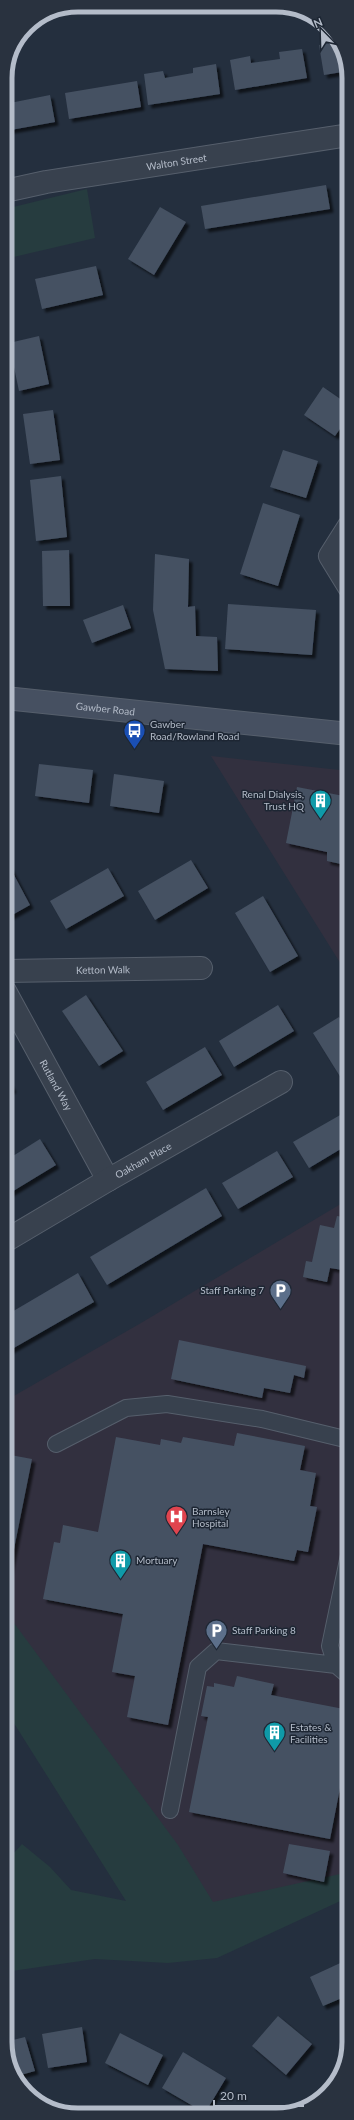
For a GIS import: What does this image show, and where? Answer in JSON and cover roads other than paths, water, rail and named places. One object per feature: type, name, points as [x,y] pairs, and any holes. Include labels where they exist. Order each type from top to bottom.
[{"type":"street","name":"Walton Street","points":[[12,189],[46,182],[342,135]]},
{"type":"street","points":[[342,537],[330,556],[342,576]]},
{"type":"street","name":"Gawber Road","points":[[12,699],[342,733]]},
{"type":"street","name":"Ketton Walk","points":[[12,971],[201,968]]},
{"type":"street","name":"Rutland Way","points":[[12,1004],[108,1180]]},
{"type":"street","name":"Oakham Place","points":[[12,1237],[108,1180],[281,1082]]},
{"type":"lane","points":[[56,1444],[126,1408],[167,1404],[262,1419],[342,1438]]},
{"type":"lane","points":[[342,1589],[330,1646],[336,1665],[342,1670]]},
{"type":"lane","points":[[170,1810],[198,1667],[216,1651],[336,1665]]},
{"type":"place","name":"Gawber Road/Rowland Road","points":[[134,750]]},
{"type":"place","name":"Renal Dialysis, Trust HQ","points":[[320,820]]},
{"type":"place","name":"Staff Parking 7","points":[[280,1310]]},
{"type":"place","name":"Barnsley Hospital","points":[[177,1536]]},
{"type":"place","name":"Mortuary","points":[[121,1580]]},
{"type":"place","name":"Staff Parking 8","points":[[217,1650]]},
{"type":"place","name":"Estates & Facilities","points":[[275,1752]]}]
